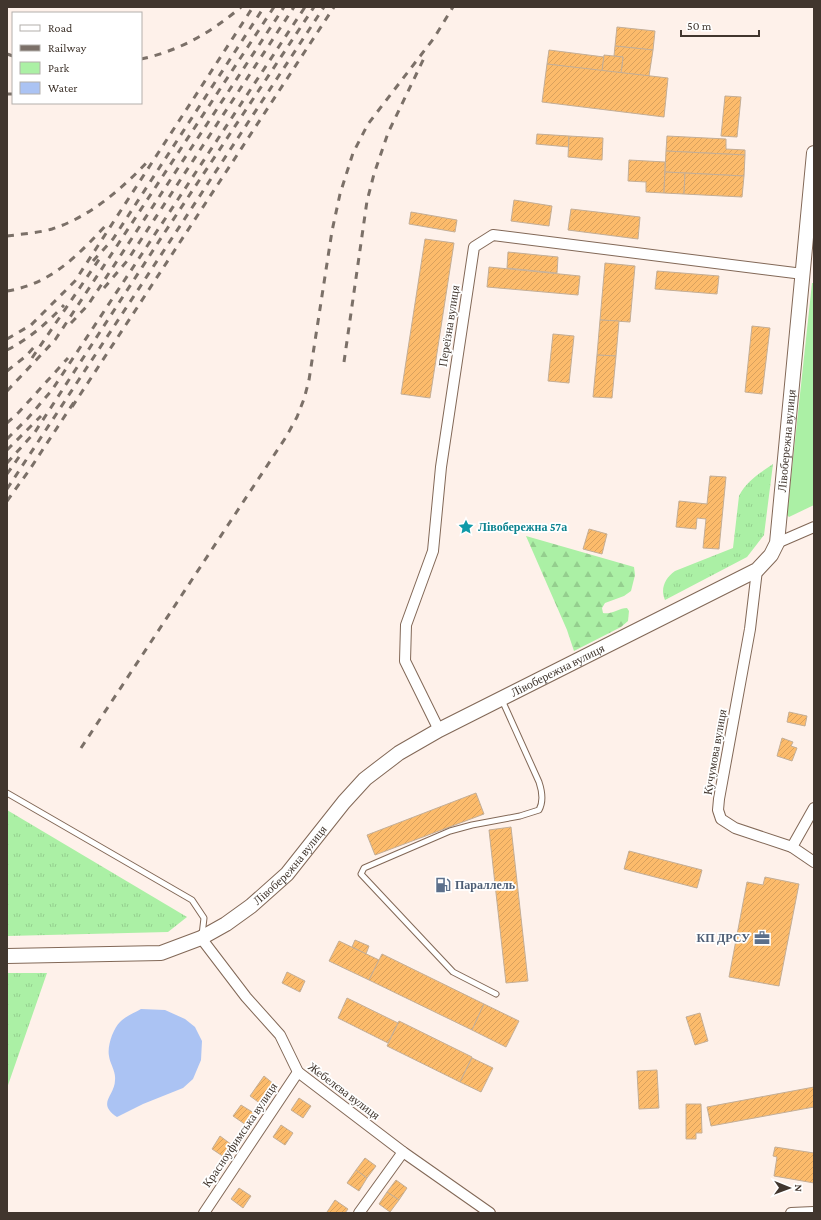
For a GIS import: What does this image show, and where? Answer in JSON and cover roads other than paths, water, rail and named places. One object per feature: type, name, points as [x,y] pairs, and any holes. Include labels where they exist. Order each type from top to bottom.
[{"type":"main road","name":"Лівобережна вулиця","points":[[7,956],[161,953],[201,938],[226,924],[251,906],[287,874],[344,802],[365,779],[399,753],[439,730],[757,570],[771,554],[777,543],[803,274],[812,204],[814,153]]},
{"type":"street","name":"Переїзна вулиця","points":[[439,730],[405,661],[406,626],[433,551],[441,467],[474,248],[493,235],[803,274]]},
{"type":"street","points":[[777,543],[814,527]]},
{"type":"street","name":"Кучумова вулиця","points":[[757,570],[750,629],[718,810],[721,819],[735,828],[792,847],[814,862]]},
{"type":"street","points":[[792,847],[814,808]]},
{"type":"street","name":"Жебелєва вулиця","points":[[201,938],[246,997],[280,1035],[298,1072],[403,1152],[490,1213]]},
{"type":"street","name":"Красноуфимська вулиця","points":[[204,1213],[298,1072]]},
{"type":"street","points":[[359,1213],[403,1152]]},
{"type":"street","points":[[791,1213],[814,1212]]},
{"type":"lane","points":[[496,994],[453,972],[360,874],[364,868],[450,831],[472,825],[520,816],[539,810],[542,806],[542,796],[539,782],[501,699]]},
{"type":"lane","points":[[7,793],[192,900],[204,918],[201,938]]},
{"type":"water","points":[[141,1009],[165,1010],[185,1019],[195,1027],[202,1041],[201,1060],[193,1079],[183,1088],[143,1104],[117,1117],[108,1108],[107,1103],[115,1080],[115,1074],[109,1056],[111,1038],[120,1022],[127,1016]]},
{"type":"railway","points":[[142,59],[182,46],[218,25],[241,7]]},
{"type":"railway","points":[[7,339],[31,325],[75,281],[253,7]]},
{"type":"railway","points":[[93,261],[113,239],[264,7]]},
{"type":"railway","points":[[7,391],[55,340],[274,7]]},
{"type":"railway","points":[[71,323],[88,305],[284,7]]},
{"type":"railway","points":[[104,288],[127,261],[294,7]]},
{"type":"railway","points":[[7,439],[28,418],[52,390],[305,7]]},
{"type":"railway","points":[[7,463],[35,432],[314,7]]},
{"type":"railway","points":[[7,489],[324,7]]},
{"type":"railway","points":[[72,407],[334,7]]},
{"type":"railway","points":[[81,748],[286,437],[297,417],[309,380],[332,231],[340,194],[353,153],[368,124],[434,38],[453,7]]},
{"type":"railway","points":[[7,54],[12,56]]},
{"type":"railway","points":[[344,362],[367,201],[374,174],[388,133],[426,54]]},
{"type":"railway","points":[[7,94],[12,94]]},
{"type":"railway","points":[[7,236],[52,229],[80,217],[117,191],[149,160]]},
{"type":"railway","points":[[7,291],[38,282],[51,275],[64,266],[86,246],[108,223]]},
{"type":"railway","points":[[32,358],[100,258]]},
{"type":"railway","points":[[7,350],[23,341],[37,330],[64,305]]},
{"type":"railway","points":[[7,371],[26,356],[34,347]]},
{"type":"railway","points":[[7,423],[19,412],[68,358]]},
{"type":"railway","points":[[7,501],[74,402]]},
{"type":"railway","points":[[7,450],[41,416]]},
{"type":"railway","points":[[7,474],[21,454]]},
{"type":"place","name":"Лівобережна 57а","points":[[466,527]]},
{"type":"place","name":"Параллель","points":[[443,885]]},
{"type":"place","name":"КП ДРСУ","points":[[762,938]]}]
